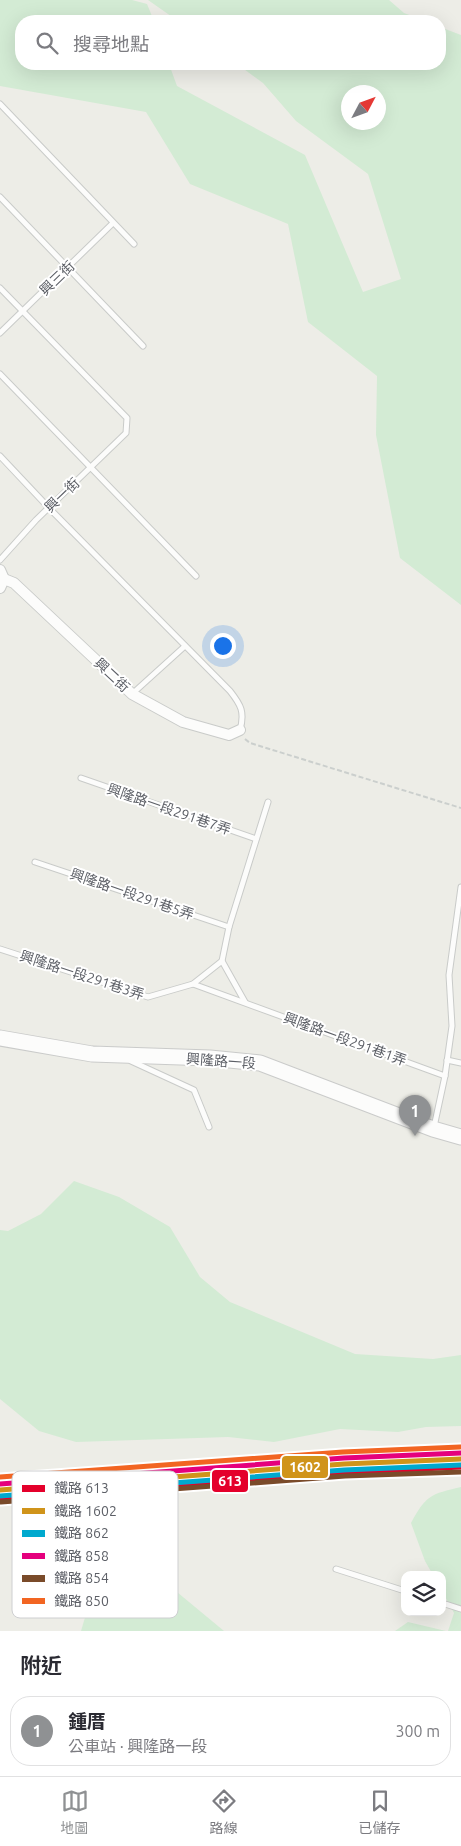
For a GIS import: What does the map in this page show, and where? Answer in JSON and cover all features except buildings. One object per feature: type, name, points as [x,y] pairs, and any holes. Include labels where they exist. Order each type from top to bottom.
[{"type":"street","name":"興二街","points":[[1,579],[14,583],[132,694],[183,722],[229,735],[238,731]]},
{"type":"street","name":"興隆路一段","points":[[0,1038],[92,1054],[210,1058],[260,1063],[433,1129],[461,1136]]},
{"type":"lane","points":[[0,104],[134,244]]},
{"type":"lane","points":[[0,197],[143,346]]},
{"type":"lane","name":"興三街","points":[[0,333],[113,223]]},
{"type":"lane","points":[[0,288],[22,312]]},
{"type":"lane","name":"興一街","points":[[0,560],[49,508],[126,433],[127,418],[22,312]]},
{"type":"lane","points":[[0,374],[196,576]]},
{"type":"lane","points":[[0,456],[230,691],[240,704],[243,718],[238,731]]},
{"type":"lane","points":[[132,694],[185,646]]},
{"type":"lane","name":"興隆路一段291巷7弄","points":[[81,778],[256,839]]},
{"type":"lane","points":[[245,1002],[222,961],[228,927],[268,802]]},
{"type":"lane","name":"興隆路一段291巷5弄","points":[[34,862],[228,927]]},
{"type":"lane","points":[[433,1129],[445,1076],[452,1026],[449,976],[461,887]]},
{"type":"lane","name":"興隆路一段291巷3弄","points":[[0,949],[148,997],[193,984]]},
{"type":"lane","points":[[193,984],[222,961]]},
{"type":"lane","name":"興隆路一段291巷1弄","points":[[193,984],[445,1076]]},
{"type":"lane","points":[[119,1055],[194,1090],[209,1127]]},
{"type":"lane","points":[[447,1060],[461,1063]]},
{"type":"lane","points":[[336,1569],[401,1590]]},
{"type":"lane","points":[[446,1604],[461,1609]]},
{"type":"path","points":[[238,731],[250,743],[461,808]]},
{"type":"green space","points":[[0,0],[132,0],[147,4],[152,15],[15,15],[15,70],[171,70],[177,86],[305,155],[363,292],[401,279],[368,174],[296,121],[263,83],[245,70],[446,70],[446,29],[461,35],[461,605],[400,558],[376,435],[377,376],[308,322],[288,224],[190,184],[146,112],[0,86]]},
{"type":"green space","points":[[148,0],[389,0],[404,13],[409,15],[169,15]]},
{"type":"green space","points":[[74,1181],[119,1197],[170,1227],[200,1277],[230,1302],[355,1354],[433,1359],[461,1355],[461,1426],[426,1427],[398,1432],[340,1429],[274,1442],[228,1437],[76,1442],[39,1431],[0,1399],[0,1230],[8,1231],[41,1214]]},
{"type":"green space","points":[[461,1487],[461,1631],[448,1631],[454,1613],[446,1598],[446,1571],[431,1571],[411,1523],[430,1497]]},
{"type":"green space","points":[[178,1593],[224,1631],[81,1631],[85,1618],[178,1618]]},
{"type":"green space","points":[[408,1622],[446,1631],[395,1631]]},
{"type":"rail line","name":"850","points":[[82,1471],[343,1452],[460,1447]]},
{"type":"rail line","name":"858","points":[[172,1471],[344,1458],[461,1453]]},
{"type":"rail line","name":"1602","points":[[178,1477],[344,1464],[461,1459]]},
{"type":"rail line","name":"862","points":[[178,1483],[344,1470],[461,1465]]},
{"type":"rail line","name":"613","points":[[178,1485],[461,1467]]},
{"type":"rail line","name":"854","points":[[178,1489],[345,1476],[461,1472]]},
{"type":"rail line","name":"850","points":[[0,1477],[12,1476]]},
{"type":"rail line","name":"858","points":[[0,1484],[12,1483]]},
{"type":"rail line","name":"1602","points":[[0,1490],[12,1489]]},
{"type":"rail line","name":"862","points":[[0,1496],[12,1495]]},
{"type":"rail line","name":"613","points":[[0,1498],[12,1497]]},
{"type":"rail line","name":"854","points":[[1,1502],[12,1501]]},
{"type":"place","name":"鍾厝","points":[[415,1136]]}]
